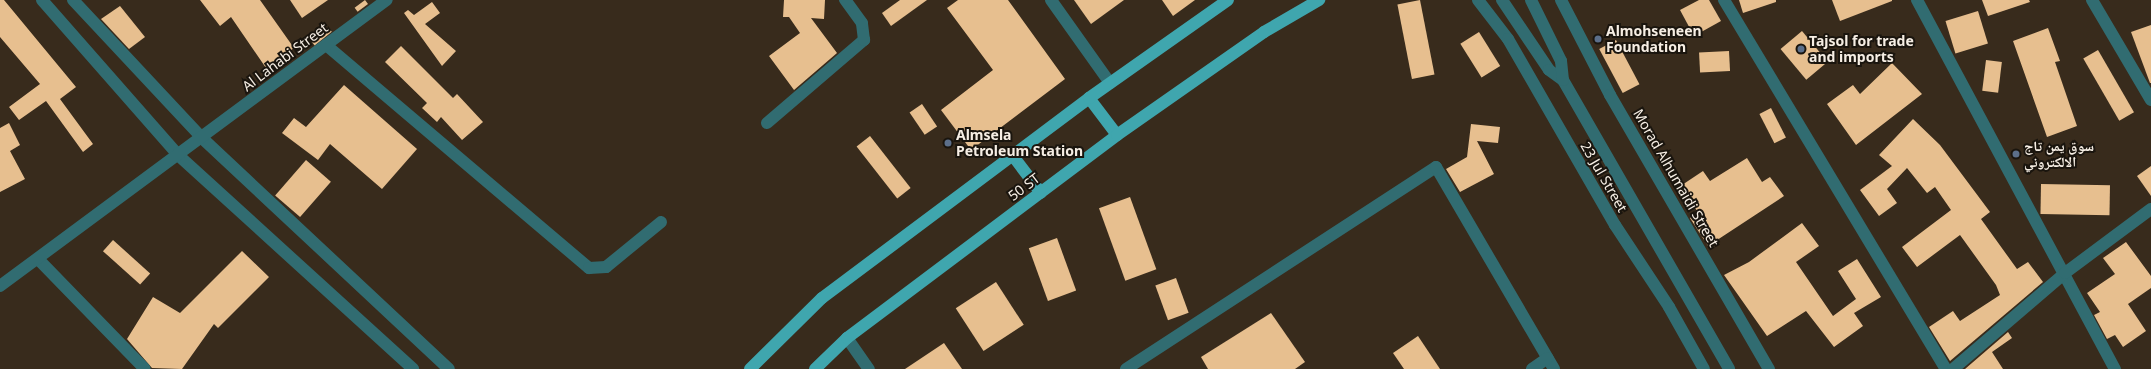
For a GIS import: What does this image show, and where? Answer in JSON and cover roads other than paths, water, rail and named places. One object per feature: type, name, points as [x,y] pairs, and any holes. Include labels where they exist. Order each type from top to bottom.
[{"type":"main road","points":[[750,369],[822,298],[1089,98],[1228,0]]},
{"type":"main road","name":"50 ST","points":[[814,369],[847,338],[1117,135],[1264,32],[1319,0]]},
{"type":"main road","points":[[1089,98],[1117,135]]},
{"type":"main road","points":[[1013,156],[1041,193]]},
{"type":"street","points":[[42,0],[178,155],[413,369]]},
{"type":"street","points":[[73,0],[202,138],[449,369]]},
{"type":"street","name":"Al Lahabi Street","points":[[0,286],[387,0]]},
{"type":"street","points":[[767,123],[847,58],[864,40],[862,23],[845,0]]},
{"type":"street","points":[[1051,0],[1110,83]]},
{"type":"street","name":"23 Jul Street","points":[[1478,0],[1508,39],[1615,225],[1669,307],[1704,369]]},
{"type":"street","points":[[1502,0],[1549,70],[1563,80]]},
{"type":"street","points":[[1531,0],[1561,61],[1563,80],[1729,369]]},
{"type":"street","name":"Morad Alhumaidi Street","points":[[1561,0],[1610,95],[1769,369]]},
{"type":"street","points":[[1724,0],[1946,369]]},
{"type":"street","points":[[1917,0],[2115,369]]},
{"type":"street","points":[[2092,0],[2151,100]]},
{"type":"street","points":[[326,46],[589,268],[606,267],[661,222]]},
{"type":"street","points":[[1126,369],[1436,167],[1551,364],[1532,369]]},
{"type":"street","points":[[1953,369],[2064,273],[2151,209]]},
{"type":"street","points":[[38,259],[145,369]]},
{"type":"street","points":[[847,338],[869,369]]},
{"type":"place","name":"Almohseneen Foundation","points":[[1598,39]]},
{"type":"place","name":"Tajsol for trade and imports","points":[[1801,49]]},
{"type":"place","name":"Almsela Petroleum Station","points":[[948,143]]},
{"type":"place","name":"سوق يمن تاج الالكتروني","points":[[2016,154]]}]
